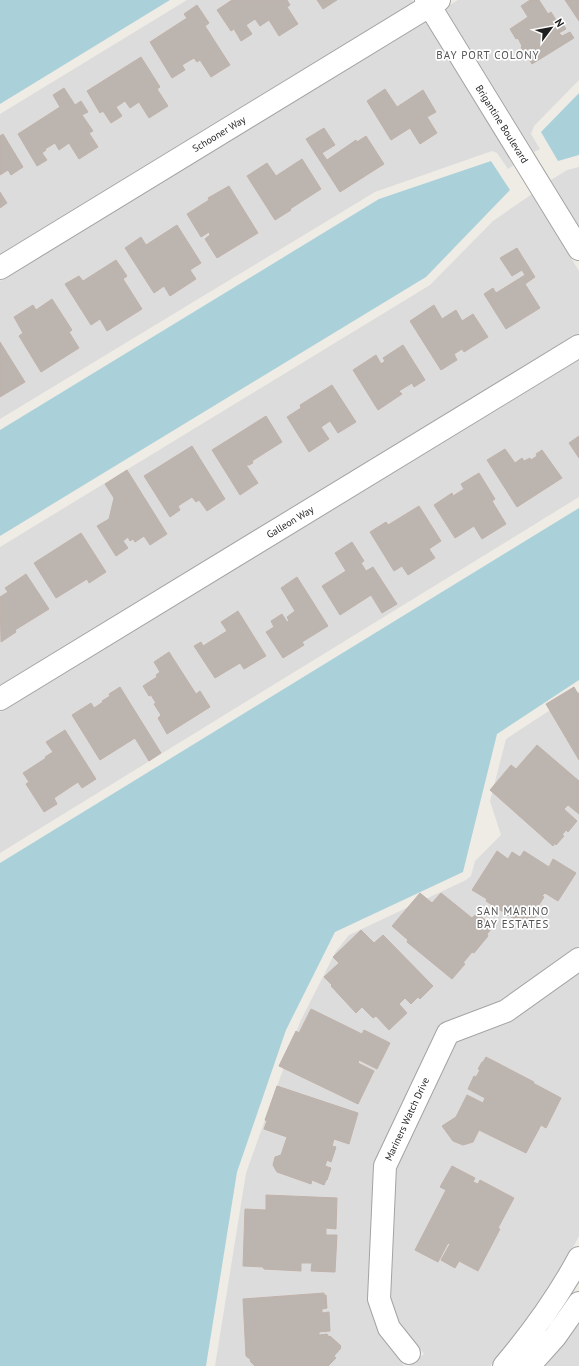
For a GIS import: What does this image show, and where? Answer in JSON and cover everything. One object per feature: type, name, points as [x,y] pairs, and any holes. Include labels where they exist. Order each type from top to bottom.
[{"type":"street","name":"Brigantine Boulevard","points":[[431,2],[511,139],[579,249]]},
{"type":"street","name":"Schooner Way","points":[[0,268],[431,2]]},
{"type":"street","name":"Galleon Way","points":[[0,699],[579,346]]},
{"type":"street","name":"Mariners Watch Drive","points":[[409,1353],[389,1328],[379,1299],[385,1166],[448,1033],[506,1011],[579,959]]},
{"type":"street","points":[[504,1366],[554,1300],[579,1258]]},
{"type":"street","points":[[529,1366],[555,1337],[579,1304]]},
{"type":"shaded area","points":[[187,0],[412,0],[414,3],[0,256],[0,114]]},
{"type":"shaded area","points":[[458,0],[579,0],[579,80],[534,126],[531,134],[540,149],[534,152],[445,8]]},
{"type":"shaded area","points":[[425,21],[514,165],[508,169],[497,153],[492,151],[375,192],[0,419],[0,281]]},
{"type":"shaded area","points":[[579,167],[579,226],[551,180],[567,170]]},
{"type":"shaded area","points":[[532,194],[579,271],[579,334],[0,687],[0,547],[430,285],[493,221]]},
{"type":"shaded area","points":[[579,358],[579,497],[0,853],[0,712]]},
{"type":"shaded area","points":[[579,691],[579,946],[502,1002],[438,1030],[374,1163],[368,1304],[380,1336],[404,1366],[215,1366],[246,1173],[300,1022],[336,951],[349,935],[466,880],[471,876],[475,861],[501,835],[490,801],[506,739]]},
{"type":"shaded area","points":[[579,972],[579,1236],[560,1272],[545,1295],[509,1344],[490,1366],[409,1366],[424,1354],[400,1323],[390,1297],[396,1168],[456,1042],[513,1020]]},
{"type":"shaded area","points":[[579,1322],[579,1366],[543,1366],[564,1342]]},
{"type":"water","points":[[0,0],[170,0],[0,104]]},
{"type":"water","points":[[579,93],[579,155],[558,161],[541,132]]},
{"type":"water","points":[[491,161],[510,190],[426,277],[0,536],[0,430],[379,199]]},
{"type":"water","points":[[579,508],[579,680],[497,734],[463,872],[335,932],[286,1030],[237,1172],[206,1366],[0,1366],[0,863]]},
{"type":"building","points":[[232,0],[287,0],[290,5],[287,7],[298,24],[279,36],[269,20],[260,26],[255,19],[246,25],[252,34],[241,41],[234,29],[231,31],[217,10]]},
{"type":"building","points":[[317,0],[337,0],[323,9]]},
{"type":"building","points":[[530,0],[539,0],[548,14],[551,12],[556,20],[553,22],[555,25],[561,21],[566,29],[559,33],[562,36],[570,32],[574,38],[532,64],[521,47],[522,46],[518,38],[516,39],[510,29],[528,17],[521,6]]},
{"type":"building","points":[[565,0],[579,0],[579,21]]},
{"type":"building","points":[[197,5],[209,23],[205,26],[230,65],[211,77],[200,60],[197,62],[194,58],[182,65],[185,70],[172,78],[150,42],[187,18],[184,14]]},
{"type":"building","points":[[141,57],[160,87],[157,89],[168,106],[149,118],[139,102],[130,108],[125,101],[116,107],[122,116],[111,123],[103,111],[100,113],[87,91]]},
{"type":"building","points":[[64,88],[75,105],[81,101],[88,112],[82,115],[93,131],[89,133],[98,147],[79,159],[69,143],[59,150],[55,143],[45,149],[46,150],[42,153],[47,160],[37,166],[18,134],[60,107],[53,95]]},
{"type":"building","points":[[385,89],[397,107],[423,90],[436,112],[427,117],[437,133],[420,144],[410,128],[391,140],[367,101]]},
{"type":"building","points":[[324,128],[335,145],[322,153],[327,160],[356,140],[357,142],[366,136],[384,164],[340,192],[306,139]]},
{"type":"building","points":[[3,134],[23,167],[11,175],[8,170],[0,175],[0,136]]},
{"type":"building","points":[[302,159],[321,189],[275,220],[247,176],[267,163],[276,176]]},
{"type":"building","points":[[229,186],[258,233],[217,258],[205,239],[210,235],[209,232],[201,237],[187,214],[209,200],[208,198]]},
{"type":"building","points":[[0,192],[7,203],[0,208]]},
{"type":"building","points":[[177,225],[201,263],[190,270],[196,279],[170,296],[164,286],[154,293],[125,248],[141,237],[146,245]]},
{"type":"building","points":[[517,248],[535,277],[525,284],[540,308],[506,329],[484,294],[493,288],[496,293],[525,275],[522,270],[512,276],[500,258]]},
{"type":"building","points":[[116,260],[127,276],[123,279],[142,309],[107,331],[100,319],[91,325],[65,284],[79,276],[83,281]]},
{"type":"building","points":[[52,299],[72,330],[69,332],[79,348],[41,372],[19,336],[23,333],[14,317],[33,305],[36,310]]},
{"type":"building","points":[[434,305],[442,319],[456,310],[462,321],[473,314],[488,337],[464,352],[462,349],[454,354],[457,360],[441,370],[410,321]]},
{"type":"building","points":[[0,342],[25,382],[0,397]]},
{"type":"building","points":[[403,345],[425,380],[414,387],[412,383],[399,391],[402,394],[378,410],[353,370],[376,355],[381,364],[385,361],[383,358]]},
{"type":"building","points":[[332,385],[356,422],[338,433],[330,421],[321,427],[329,439],[309,452],[287,417],[301,408],[300,405]]},
{"type":"building","points":[[266,416],[282,442],[252,461],[253,463],[246,465],[258,483],[240,495],[212,450]]},
{"type":"building","points":[[579,436],[579,458],[569,443]]},
{"type":"building","points":[[192,446],[225,499],[207,511],[199,500],[196,502],[192,497],[178,506],[180,510],[170,517],[144,476]]},
{"type":"building","points":[[505,449],[515,463],[522,458],[524,461],[530,458],[531,460],[542,450],[562,478],[517,507],[487,460]]},
{"type":"building","points":[[127,470],[167,534],[150,545],[144,536],[135,542],[133,539],[130,541],[128,537],[123,541],[128,548],[116,556],[97,526],[109,519],[114,498],[105,484]]},
{"type":"building","points":[[479,473],[495,499],[492,501],[506,524],[482,539],[474,526],[455,538],[434,505],[452,493],[453,496],[464,489],[461,484]]},
{"type":"building","points":[[419,506],[441,541],[429,549],[435,558],[408,575],[402,566],[394,571],[370,532],[386,522],[388,525]]},
{"type":"building","points":[[81,533],[106,572],[89,583],[87,579],[56,598],[34,563]]},
{"type":"building","points":[[352,542],[364,561],[361,563],[366,571],[373,567],[397,604],[382,613],[371,595],[340,615],[322,586],[346,571],[335,553]]},
{"type":"building","points":[[26,574],[49,609],[15,630],[16,632],[1,642],[0,597],[8,592],[5,588]]},
{"type":"building","points":[[297,577],[328,626],[302,642],[304,645],[283,658],[266,632],[274,627],[271,621],[282,614],[287,622],[289,621],[287,617],[295,611],[281,588]]},
{"type":"building","points":[[238,611],[266,656],[244,669],[240,663],[215,678],[194,646],[201,642],[203,646],[227,631],[221,622]]},
{"type":"building","points":[[169,652],[196,694],[200,691],[210,707],[167,734],[158,718],[161,715],[154,704],[156,703],[151,695],[149,696],[143,686],[157,677],[156,675],[160,672],[154,662]]},
{"type":"building","points":[[120,687],[161,753],[149,761],[135,738],[100,760],[72,715],[91,703],[94,708],[110,696],[109,694]]},
{"type":"building","points":[[574,687],[578,694],[579,693],[579,760],[546,704]]},
{"type":"building","points":[[65,730],[96,779],[82,788],[78,782],[54,798],[57,804],[44,812],[26,784],[29,782],[23,773],[53,752],[46,742]]},
{"type":"building","points":[[537,745],[579,781],[579,814],[568,805],[564,809],[577,821],[568,832],[566,830],[562,835],[564,836],[556,845],[555,843],[553,846],[490,790],[511,765],[516,769]]},
{"type":"building","points":[[497,851],[508,859],[512,852],[520,857],[524,851],[549,867],[553,859],[576,873],[558,901],[545,893],[542,896],[544,897],[537,908],[535,907],[533,911],[537,914],[528,928],[486,901],[487,899],[472,890]]},
{"type":"building","points":[[420,893],[432,903],[441,893],[472,918],[477,913],[493,927],[487,934],[488,936],[474,953],[472,952],[463,963],[465,964],[452,979],[407,942],[408,940],[392,926]]},
{"type":"building","points":[[361,930],[374,943],[383,935],[433,986],[420,999],[418,997],[411,1004],[405,998],[399,1004],[407,1013],[389,1030],[376,1016],[373,1018],[362,1007],[356,1013],[324,977],[339,963],[333,957]]},
{"type":"building","points":[[311,1009],[362,1034],[364,1030],[390,1043],[377,1069],[359,1060],[358,1063],[374,1071],[358,1104],[279,1066],[296,1031],[299,1033]]},
{"type":"building","points":[[486,1057],[561,1098],[546,1128],[541,1125],[526,1153],[479,1130],[473,1142],[463,1145],[453,1141],[442,1126],[456,1117],[467,1095],[483,1103],[485,1098],[468,1089]]},
{"type":"building","points":[[277,1086],[358,1113],[349,1144],[334,1139],[332,1146],[336,1147],[331,1162],[327,1160],[325,1166],[331,1168],[324,1185],[312,1180],[311,1184],[277,1172],[273,1165],[275,1157],[281,1155],[287,1137],[264,1129],[267,1121],[265,1120]]},
{"type":"building","points":[[452,1166],[475,1178],[473,1182],[478,1184],[480,1180],[514,1198],[478,1271],[459,1261],[455,1268],[441,1260],[450,1244],[448,1243],[438,1262],[415,1250],[446,1190],[440,1187]]},
{"type":"building","points":[[266,1195],[337,1198],[336,1229],[326,1228],[326,1235],[337,1235],[335,1272],[311,1271],[312,1263],[301,1263],[301,1271],[243,1266],[245,1209],[266,1210]]},
{"type":"building","points":[[324,1293],[324,1295],[326,1295],[327,1308],[322,1309],[322,1313],[329,1312],[330,1331],[319,1332],[319,1335],[327,1334],[341,1346],[334,1356],[336,1358],[328,1366],[255,1366],[250,1361],[251,1360],[246,1356],[243,1299]]},
{"type":"district","name":"BAY PORT COLONY","points":[[488,55]]},
{"type":"district","name":"SAN MARINO BAY ESTATES","points":[[513,917]]}]
